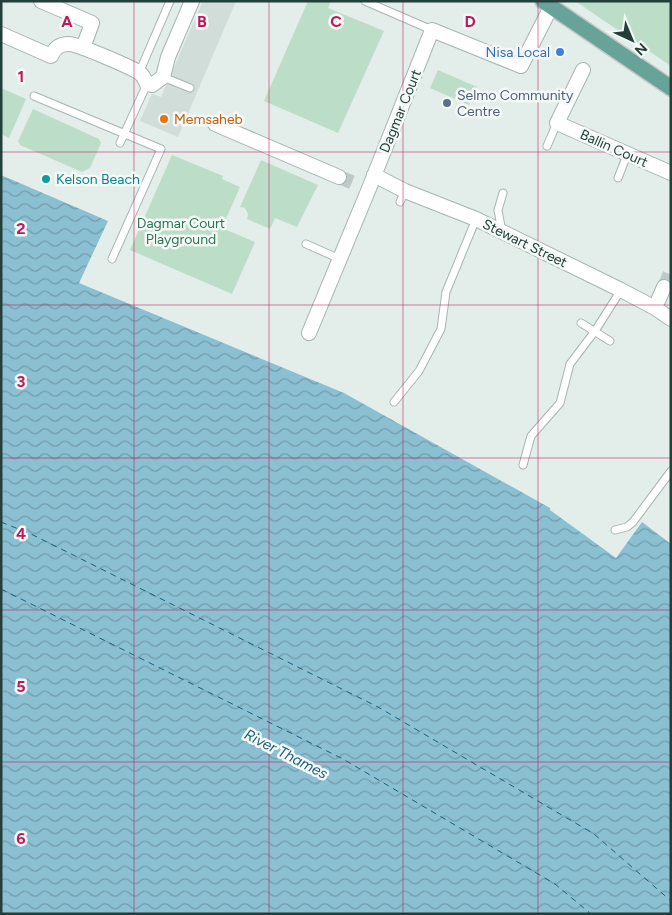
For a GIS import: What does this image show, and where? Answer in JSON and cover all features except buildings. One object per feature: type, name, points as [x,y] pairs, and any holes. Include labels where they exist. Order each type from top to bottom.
[{"type":"main road","points":[[547,4],[671,88]]},
{"type":"street","points":[[41,1],[92,23],[83,48]]},
{"type":"street","points":[[1,34],[50,56],[55,48],[60,45],[70,44],[83,48],[152,84],[163,77],[168,58],[192,1]]},
{"type":"street","points":[[432,30],[521,66],[547,4]]},
{"type":"street","name":"Dagmar Court","points":[[309,333],[432,30]]},
{"type":"street","points":[[557,123],[583,70]]},
{"type":"street","name":"Ballin Court","points":[[557,123],[671,173]]},
{"type":"street","points":[[216,124],[339,177]]},
{"type":"street","name":"Stewart Street","points":[[374,175],[402,196],[476,219],[621,290],[671,319]]},
{"type":"street","points":[[356,184],[368,191]]},
{"type":"street","points":[[655,308],[666,292]]},
{"type":"lane","points":[[120,143],[125,134],[170,1]]},
{"type":"lane","points":[[365,1],[432,30]]},
{"type":"lane","points":[[163,77],[190,88]]},
{"type":"lane","points":[[34,96],[161,149],[112,259]]},
{"type":"lane","points":[[547,146],[557,123]]},
{"type":"lane","points":[[618,178],[628,155]]},
{"type":"lane","points":[[502,232],[498,210],[503,193]]},
{"type":"lane","points":[[394,402],[419,371],[441,329],[446,292],[476,219]]},
{"type":"lane","points":[[306,244],[340,259]]},
{"type":"lane","points":[[523,465],[532,436],[560,404],[570,364],[595,331],[621,290]]},
{"type":"lane","points":[[581,323],[610,341]]},
{"type":"lane","points":[[615,530],[633,522],[671,471]]},
{"type":"shaded area","points":[[203,1],[236,1],[178,137],[140,121],[152,94],[161,97]]},
{"type":"green space","points":[[308,1],[331,1],[328,8],[384,31],[338,133],[264,101]]},
{"type":"green space","points":[[575,1],[671,1],[671,66]]},
{"type":"green space","points":[[438,70],[477,87],[469,105],[430,88]]},
{"type":"green space","points":[[1,88],[26,99],[9,138],[1,134]]},
{"type":"green space","points":[[33,109],[99,139],[101,143],[90,168],[82,172],[20,145],[18,141]]},
{"type":"green space","name":"Dagmar Court Playground","points":[[172,155],[223,176],[222,179],[240,187],[222,228],[255,242],[232,294],[130,250]]},
{"type":"green space","points":[[261,160],[318,185],[297,227],[275,218],[270,229],[247,219],[248,214],[245,208],[240,207]]},
{"type":"water","name":"River Thames","points":[[1,175],[108,221],[79,283],[344,393],[550,508],[550,510],[616,558],[642,522],[671,544],[671,914],[1,914]]},
{"type":"ferry route","points":[[1,522],[31,534],[378,707],[594,834],[671,901]]},
{"type":"ferry route","points":[[1,589],[343,759],[555,884],[591,914]]},
{"type":"tunnel","points":[[339,177],[356,184]]},
{"type":"tunnel","points":[[664,287],[671,271]]},
{"type":"place","name":"Nisa Local","points":[[560,52]]},
{"type":"place","name":"Selmo Community Centre","points":[[447,103]]},
{"type":"place","name":"Memsaheb","points":[[164,119]]},
{"type":"place","name":"Kelson Beach","points":[[46,179]]}]
